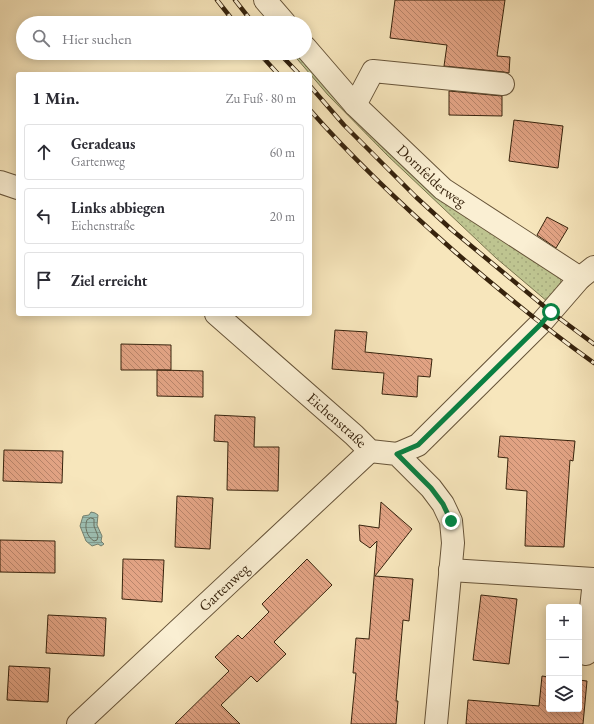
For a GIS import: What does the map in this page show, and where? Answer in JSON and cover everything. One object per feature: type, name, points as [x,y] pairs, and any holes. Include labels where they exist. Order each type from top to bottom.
[{"type":"street","points":[[265,0],[279,16]]},
{"type":"street","name":"Dornfelderweg","points":[[312,55],[355,105],[443,189],[587,272]]},
{"type":"street","points":[[355,105],[373,71],[503,84]]},
{"type":"street","points":[[0,182],[16,187]]},
{"type":"street","points":[[436,724],[453,543],[451,521],[443,504],[431,488],[397,454],[418,445],[541,324],[587,272]]},
{"type":"street","name":"Eichenstraße","points":[[218,316],[354,435],[370,451],[397,454]]},
{"type":"street","name":"Gartenweg","points":[[78,724],[370,451]]},
{"type":"street","points":[[450,570],[594,580],[586,654]]},
{"type":"green space","points":[[298,60],[307,60],[333,92],[560,273],[561,282],[548,302],[496,258],[388,156],[328,95],[312,76],[312,72],[308,72]]},
{"type":"water","points":[[91,512],[98,515],[97,525],[102,536],[101,541],[104,544],[101,546],[98,544],[92,546],[86,541],[80,526],[83,516],[89,515]]},
{"type":"building","points":[[395,0],[505,0],[497,56],[510,57],[509,73],[444,66],[447,45],[390,38]]},
{"type":"building","points":[[449,91],[502,96],[502,116],[449,115]]},
{"type":"building","points":[[514,120],[563,126],[558,168],[509,161]]},
{"type":"building","points":[[547,217],[568,228],[556,248],[537,235]]},
{"type":"building","points":[[335,330],[367,332],[365,352],[432,359],[430,377],[418,376],[417,397],[382,394],[384,373],[332,369]]},
{"type":"building","points":[[121,344],[171,345],[171,370],[121,370]]},
{"type":"building","points":[[157,370],[203,371],[203,397],[157,396]]},
{"type":"building","points":[[215,415],[255,417],[254,447],[279,447],[278,491],[227,490],[228,442],[214,441]]},
{"type":"building","points":[[500,436],[575,441],[573,461],[570,460],[564,547],[525,546],[527,491],[506,489],[508,458],[498,457]]},
{"type":"building","points":[[4,450],[63,451],[62,483],[3,481]]},
{"type":"building","points":[[177,496],[213,498],[210,549],[175,547]]},
{"type":"building","points":[[381,502],[412,529],[375,576],[413,579],[409,621],[403,620],[396,701],[398,701],[396,724],[351,724],[356,673],[353,673],[356,638],[369,639],[377,541],[370,548],[360,541],[359,525],[379,528]]},
{"type":"building","points":[[0,540],[55,541],[55,573],[0,572]]},
{"type":"building","points":[[123,559],[164,560],[162,602],[122,599]]},
{"type":"building","points":[[307,559],[332,585],[274,642],[286,654],[257,682],[251,676],[221,705],[240,724],[175,724],[229,671],[215,657],[238,635],[242,639],[269,612],[262,604]]},
{"type":"building","points":[[481,595],[517,599],[509,664],[473,660]]},
{"type":"building","points":[[48,615],[106,618],[104,656],[46,653]]},
{"type":"building","points":[[9,666],[50,668],[48,702],[7,700]]},
{"type":"building","points":[[542,676],[546,677],[546,712],[582,712],[582,680],[587,681],[583,724],[466,724],[468,700],[539,706]]},
{"type":"railway","points":[[217,0],[230,16]]},
{"type":"railway","points":[[235,0],[248,16]]},
{"type":"railway","points":[[265,60],[276,72]]},
{"type":"railway","points":[[286,60],[297,72]]},
{"type":"railway","points":[[312,88],[344,125],[416,197],[452,230],[551,312],[594,344]]},
{"type":"railway","points":[[312,112],[361,165],[435,234],[522,308],[594,363]]},
{"type":"route","points":[[451,521],[443,504],[431,488],[397,454],[418,445],[541,324],[551,312]]}]
